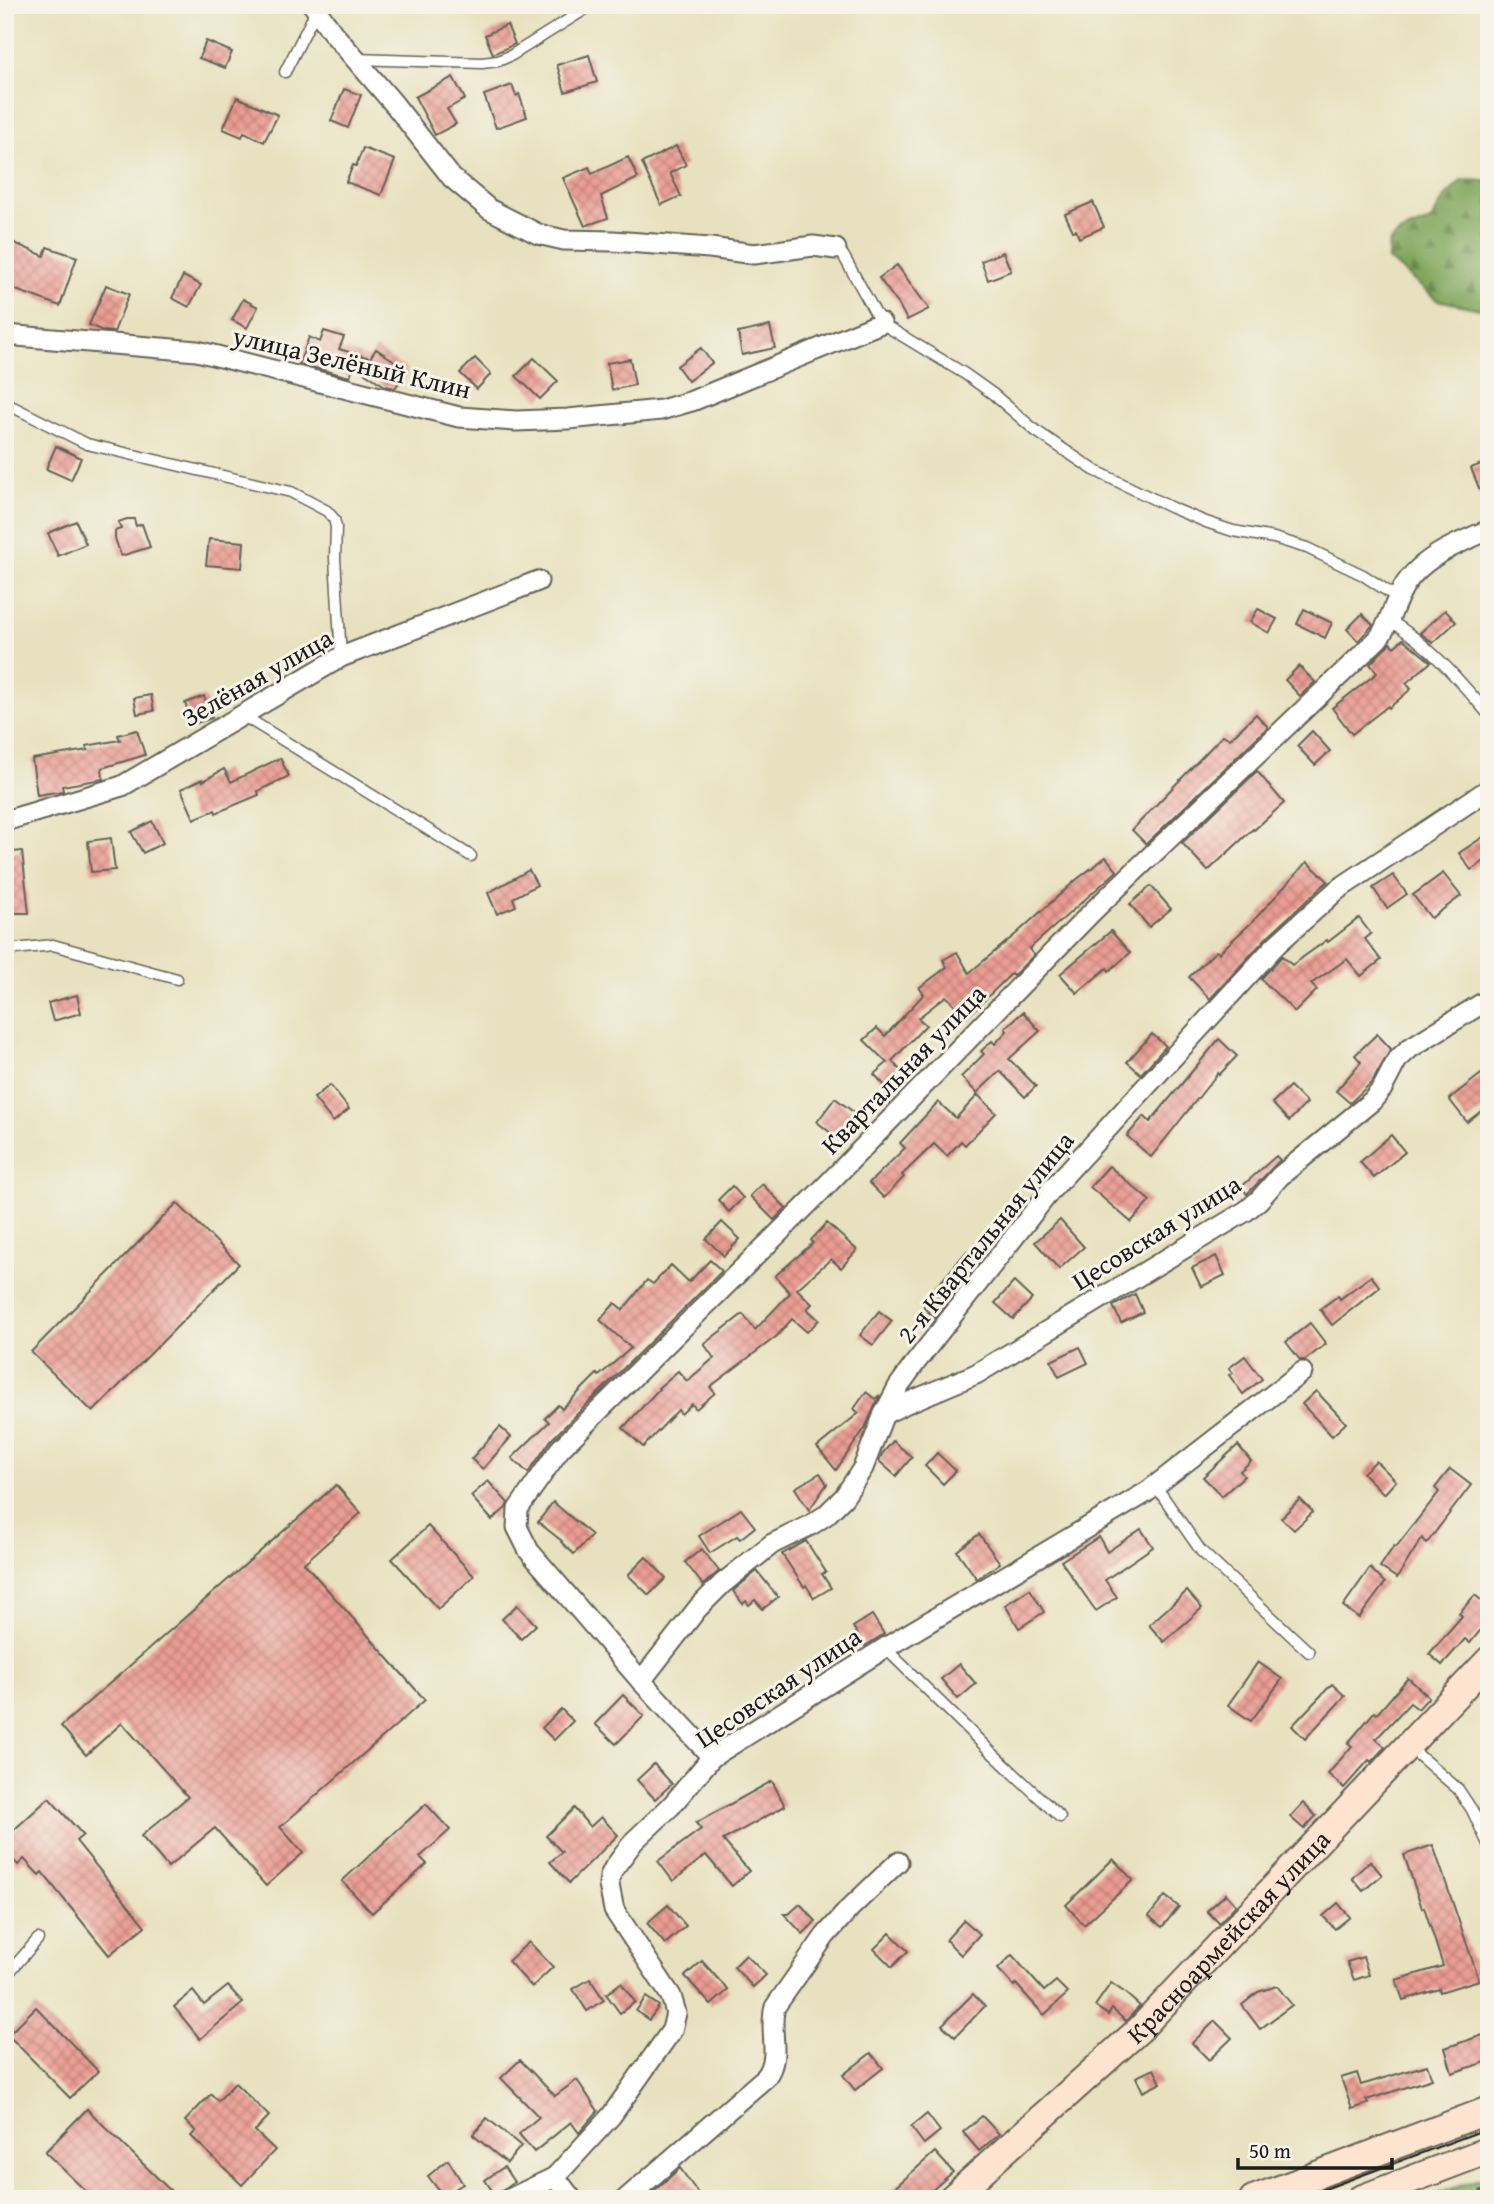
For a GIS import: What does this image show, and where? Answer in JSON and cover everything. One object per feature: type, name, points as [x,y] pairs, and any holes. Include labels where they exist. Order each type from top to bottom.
[{"type":"street","points":[[315,8],[452,178],[489,209],[538,234],[564,240],[710,248],[754,254],[813,246],[836,249]]},
{"type":"street","name":"улица Зелёный Клин","points":[[5,335],[197,351],[459,417],[516,421],[661,410],[692,401],[881,323]]},
{"type":"street","name":"Квартальная улица","points":[[642,1681],[525,1544],[517,1527],[518,1509],[561,1449],[815,1197],[1093,911],[1378,639],[1407,582],[1448,548],[1489,530]]},
{"type":"street","name":"Зелёная улица","points":[[5,821],[122,786],[341,657],[538,581]]},
{"type":"street","name":"2-я Квартальная улица","points":[[642,1681],[698,1608],[722,1584],[772,1544],[826,1516],[844,1497],[863,1468],[884,1414],[906,1375],[1051,1190],[1276,945],[1337,890],[1489,789]]},
{"type":"street","name":"Цесовская улица","points":[[884,1414],[976,1374],[1238,1217],[1259,1200],[1280,1176],[1372,1101],[1382,1089],[1397,1060],[1410,1048],[1489,999]]},
{"type":"street","name":"Цесовская улица","points":[[509,2199],[555,2177],[611,2116],[672,2030],[676,2013],[671,1996],[614,1910],[610,1876],[635,1841],[671,1807],[712,1757],[885,1648],[1155,1485],[1302,1372]]},
{"type":"street","name":"Красноармейская улица","points":[[951,2199],[1140,2029],[1489,1660]]},
{"type":"street","points":[[642,1681],[712,1757]]},
{"type":"street","points":[[626,2199],[766,2077],[771,2070],[775,2054],[772,2015],[775,2007],[825,1936],[898,1862]]},
{"type":"street","points":[[1253,2199],[1489,2110]]},
{"type":"street","points":[[1360,2199],[1489,2150]]},
{"type":"street","points":[[555,2177],[572,2199]]},
{"type":"lane","points":[[354,59],[482,63],[498,61],[592,5]]},
{"type":"lane","points":[[285,72],[315,8]]},
{"type":"lane","points":[[836,249],[843,255],[881,323],[965,374],[993,394],[1035,431],[1094,470],[1172,509],[1206,522],[1307,548],[1363,575],[1398,598]]},
{"type":"lane","points":[[5,403],[87,444],[291,492],[327,511],[334,519],[336,527],[335,558],[341,657]]},
{"type":"lane","points":[[1389,620],[1404,629],[1454,674],[1489,715]]},
{"type":"lane","points":[[242,715],[471,856]]},
{"type":"lane","points":[[5,950],[53,945],[177,979]]},
{"type":"lane","points":[[1155,1485],[1201,1551],[1309,1652]]},
{"type":"lane","points":[[885,1648],[1060,1817]]},
{"type":"lane","points":[[1407,1746],[1458,1789],[1472,1810],[1489,1846]]},
{"type":"lane","points":[[5,1977],[38,1938]]},
{"type":"path","points":[[1461,2199],[1489,2188]]},
{"type":"green space","points":[[1462,180],[1489,181],[1489,311],[1437,300],[1388,259],[1389,243],[1401,232],[1431,221],[1444,198]]},
{"type":"green space","points":[[1489,2178],[1489,2199],[1424,2199],[1479,2179]]},
{"type":"building","points":[[507,25],[515,44],[493,54],[485,35]]},
{"type":"building","points":[[206,41],[232,52],[225,68],[199,58]]},
{"type":"building","points":[[589,55],[597,82],[565,92],[557,65]]},
{"type":"building","points":[[453,77],[465,99],[447,109],[456,124],[435,135],[415,97]]},
{"type":"building","points":[[512,85],[516,96],[519,94],[527,117],[496,128],[484,95]]},
{"type":"building","points":[[344,89],[361,95],[348,128],[331,121]]},
{"type":"building","points":[[237,97],[278,115],[264,142],[244,132],[242,137],[223,129]]},
{"type":"building","points":[[676,146],[686,165],[670,173],[681,196],[661,205],[642,163]]},
{"type":"building","points":[[363,148],[395,160],[381,195],[346,182]]},
{"type":"building","points":[[628,157],[638,178],[601,196],[608,218],[585,226],[563,178],[589,167],[592,174]]},
{"type":"building","points":[[1093,202],[1104,227],[1079,238],[1065,214]]},
{"type":"building","points":[[5,239],[44,256],[47,247],[77,257],[60,306],[5,286]]},
{"type":"building","points":[[1003,252],[1011,271],[988,280],[981,261]]},
{"type":"building","points":[[897,265],[929,309],[907,320],[879,278]]},
{"type":"building","points":[[183,276],[201,285],[189,307],[172,298]]},
{"type":"building","points":[[106,285],[129,294],[114,332],[89,325]]},
{"type":"building","points":[[243,299],[258,307],[247,328],[232,320]]},
{"type":"building","points":[[770,326],[775,348],[742,355],[738,333]]},
{"type":"building","points":[[324,331],[344,337],[339,349],[370,358],[376,349],[408,370],[395,388],[385,386],[353,365],[350,377],[299,364],[309,337],[320,342]]},
{"type":"building","points":[[701,348],[712,363],[688,381],[677,366]]},
{"type":"building","points":[[475,358],[491,374],[477,389],[460,373]]},
{"type":"building","points":[[534,358],[558,381],[540,399],[516,376]]},
{"type":"building","points":[[630,359],[635,385],[612,390],[607,363]]},
{"type":"building","points":[[56,446],[81,458],[71,480],[46,469]]},
{"type":"building","points":[[1489,461],[1489,511],[1488,511],[1471,468]]},
{"type":"building","points":[[134,519],[136,526],[142,524],[150,547],[121,556],[115,531],[121,529],[118,522]]},
{"type":"building","points":[[76,521],[86,544],[58,556],[48,533]]},
{"type":"building","points":[[209,539],[244,542],[242,568],[206,565]]},
{"type":"building","points":[[1258,609],[1277,619],[1269,633],[1250,622]]},
{"type":"building","points":[[1304,609],[1332,623],[1325,638],[1297,624]]},
{"type":"building","points":[[1445,610],[1456,622],[1433,643],[1420,633]]},
{"type":"building","points":[[1362,614],[1373,625],[1358,641],[1347,629]]},
{"type":"building","points":[[1403,639],[1431,662],[1406,683],[1411,689],[1352,734],[1332,708],[1377,673],[1370,664],[1390,643],[1394,647]]},
{"type":"building","points":[[1299,666],[1315,682],[1300,696],[1285,680]]},
{"type":"building","points":[[151,695],[154,711],[137,714],[134,698]]},
{"type":"building","points":[[204,696],[212,718],[193,724],[185,703]]},
{"type":"building","points":[[1256,714],[1268,727],[1146,844],[1132,830],[1223,735],[1230,739]]},
{"type":"building","points":[[137,730],[145,755],[102,768],[103,779],[62,786],[63,791],[37,795],[32,759],[88,750],[86,746],[120,740],[118,735]]},
{"type":"building","points":[[1312,731],[1330,751],[1315,765],[1297,746]]},
{"type":"building","points":[[280,758],[289,776],[258,791],[259,795],[194,819],[181,789],[224,769],[231,782]]},
{"type":"building","points":[[1257,771],[1284,803],[1208,871],[1182,843]]},
{"type":"building","points":[[152,821],[163,843],[143,853],[131,832]]},
{"type":"building","points":[[1489,833],[1489,858],[1471,870],[1459,853]]},
{"type":"building","points":[[111,838],[115,870],[91,872],[88,841]]},
{"type":"building","points":[[22,851],[29,913],[5,913],[5,853]]},
{"type":"building","points":[[1106,857],[1117,871],[1029,949],[1034,955],[967,1017],[946,996],[918,1018],[926,1025],[892,1061],[907,1078],[891,1092],[874,1074],[887,1063],[864,1040],[877,1028],[885,1036],[924,994],[919,988],[947,967],[943,960],[957,952],[969,973]]},
{"type":"building","points":[[1307,862],[1328,881],[1268,936],[1210,999],[1189,977],[1253,921]]},
{"type":"building","points":[[529,870],[537,885],[513,898],[516,906],[497,914],[488,893]]},
{"type":"building","points":[[1443,873],[1461,896],[1431,918],[1413,895]]},
{"type":"building","points":[[1393,875],[1407,894],[1387,908],[1373,888]]},
{"type":"building","points":[[1151,886],[1171,909],[1149,927],[1130,904]]},
{"type":"building","points":[[1359,918],[1371,934],[1365,939],[1381,960],[1361,976],[1347,959],[1311,984],[1317,990],[1295,1012],[1261,979],[1282,956],[1292,965]]},
{"type":"building","points":[[1111,931],[1130,953],[1077,993],[1060,974]]},
{"type":"building","points":[[77,995],[81,1013],[53,1021],[48,1003]]},
{"type":"building","points":[[1023,1012],[1040,1031],[1009,1059],[1036,1086],[1025,1097],[1000,1071],[977,1093],[961,1077],[984,1054],[981,1051],[992,1041],[995,1044],[1007,1031],[1005,1028]]},
{"type":"building","points":[[1152,1034],[1166,1046],[1141,1074],[1127,1062]]},
{"type":"building","points":[[1377,1034],[1391,1049],[1372,1082],[1350,1103],[1336,1091],[1361,1062],[1355,1055]]},
{"type":"building","points":[[1219,1039],[1237,1056],[1219,1075],[1218,1073],[1151,1157],[1127,1136],[1144,1116],[1150,1122]]},
{"type":"building","points":[[1481,1074],[1489,1083],[1489,1105],[1467,1122],[1449,1099]]},
{"type":"building","points":[[330,1085],[349,1109],[333,1122],[314,1098]]},
{"type":"building","points":[[1290,1086],[1307,1103],[1289,1121],[1272,1103]]},
{"type":"building","points":[[978,1095],[996,1113],[965,1145],[961,1141],[947,1156],[934,1144],[902,1175],[904,1177],[884,1198],[869,1183],[905,1148],[900,1143],[938,1102],[956,1118]]},
{"type":"building","points":[[835,1098],[860,1117],[841,1141],[817,1122]]},
{"type":"building","points":[[1391,1135],[1405,1152],[1374,1178],[1360,1162]]},
{"type":"building","points":[[1276,1156],[1280,1160],[1247,1194],[1241,1187]]},
{"type":"building","points":[[1109,1166],[1150,1201],[1131,1222],[1090,1187]]},
{"type":"building","points":[[762,1184],[786,1208],[774,1220],[750,1196]]},
{"type":"building","points":[[732,1186],[743,1198],[729,1212],[718,1200]]},
{"type":"building","points":[[177,1203],[239,1264],[93,1412],[31,1352]]},
{"type":"building","points":[[1060,1220],[1084,1247],[1059,1269],[1035,1242]]},
{"type":"building","points":[[722,1222],[740,1239],[724,1256],[706,1239]]},
{"type":"building","points":[[827,1223],[857,1250],[841,1268],[831,1259],[797,1289],[812,1304],[807,1309],[819,1320],[807,1332],[792,1319],[777,1336],[710,1387],[715,1393],[696,1409],[692,1404],[681,1414],[678,1410],[643,1447],[623,1428],[658,1388],[678,1371],[687,1381],[714,1358],[704,1344],[743,1314],[755,1330],[790,1293],[775,1276],[813,1243],[811,1240]]},
{"type":"building","points":[[967,1251],[979,1262],[935,1318],[924,1308],[924,1302]]},
{"type":"building","points":[[1216,1256],[1225,1275],[1201,1287],[1192,1268]]},
{"type":"building","points":[[710,1260],[722,1271],[551,1440],[528,1473],[512,1458],[549,1422],[545,1418],[558,1405],[562,1409],[597,1374],[599,1376],[631,1348],[600,1320],[615,1303],[623,1310],[647,1280],[653,1284],[671,1265],[689,1282]]},
{"type":"building","points":[[1371,1276],[1380,1287],[1332,1325],[1320,1309],[1338,1296],[1340,1299]]},
{"type":"building","points":[[1014,1282],[1032,1299],[1013,1319],[995,1303]]},
{"type":"building","points":[[1135,1294],[1143,1312],[1121,1323],[1113,1306]]},
{"type":"building","points":[[879,1311],[892,1321],[873,1345],[860,1335]]},
{"type":"building","points":[[1310,1323],[1326,1344],[1305,1360],[1300,1360],[1286,1342]]},
{"type":"building","points":[[1080,1347],[1088,1363],[1059,1377],[1051,1361]]},
{"type":"building","points":[[1245,1356],[1262,1379],[1243,1394],[1229,1375],[1233,1373],[1229,1368]]},
{"type":"building","points":[[1316,1391],[1346,1423],[1332,1436],[1302,1404]]},
{"type":"building","points":[[866,1392],[875,1399],[880,1395],[865,1428],[836,1470],[817,1447],[859,1413],[854,1409]]},
{"type":"building","points":[[500,1427],[511,1437],[483,1469],[471,1459]]},
{"type":"building","points":[[893,1441],[912,1457],[896,1476],[879,1461]]},
{"type":"building","points":[[1238,1445],[1251,1461],[1240,1471],[1244,1476],[1222,1496],[1203,1477]]},
{"type":"building","points":[[937,1453],[956,1471],[943,1484],[925,1466]]},
{"type":"building","points":[[1376,1461],[1396,1481],[1384,1494],[1363,1473]]},
{"type":"building","points":[[1450,1469],[1471,1485],[1427,1543],[1422,1538],[1397,1578],[1380,1567],[1439,1492],[1435,1488]]},
{"type":"building","points":[[820,1473],[827,1484],[809,1510],[795,1488]]},
{"type":"building","points":[[488,1481],[508,1503],[492,1520],[471,1496]]},
{"type":"building","points":[[336,1485],[361,1513],[304,1563],[425,1700],[280,1827],[303,1853],[266,1886],[215,1828],[168,1867],[141,1836],[188,1797],[122,1723],[86,1755],[61,1726]]},
{"type":"building","points":[[1300,1499],[1313,1512],[1294,1530],[1281,1518]]},
{"type":"building","points":[[553,1502],[592,1535],[574,1554],[538,1522]]},
{"type":"building","points":[[741,1509],[755,1527],[740,1539],[737,1536],[710,1553],[699,1536]]},
{"type":"building","points":[[428,1526],[474,1576],[438,1609],[392,1559]]},
{"type":"building","points":[[1141,1529],[1153,1547],[1105,1580],[1117,1597],[1096,1611],[1061,1561],[1099,1537],[1107,1552]]},
{"type":"building","points":[[979,1534],[1000,1563],[977,1579],[957,1551]]},
{"type":"building","points":[[806,1541],[826,1572],[822,1574],[831,1588],[814,1598],[782,1554]]},
{"type":"building","points":[[702,1549],[719,1571],[703,1585],[685,1562]]},
{"type":"building","points":[[646,1557],[666,1578],[649,1595],[628,1575]]},
{"type":"building","points":[[1370,1568],[1385,1583],[1359,1618],[1343,1606]]},
{"type":"building","points":[[757,1571],[778,1597],[763,1609],[755,1600],[749,1605],[746,1601],[743,1604],[733,1591]]},
{"type":"building","points":[[1030,1589],[1044,1612],[1019,1628],[1005,1605]]},
{"type":"building","points":[[1187,1591],[1202,1608],[1164,1642],[1149,1625]]},
{"type":"building","points":[[1475,1595],[1489,1607],[1489,1620],[1470,1643],[1465,1639],[1442,1665],[1429,1654],[1462,1616],[1459,1613]]},
{"type":"building","points":[[517,1605],[536,1625],[521,1639],[502,1619]]},
{"type":"building","points":[[872,1615],[884,1634],[865,1646],[853,1627]]},
{"type":"building","points":[[1258,1662],[1282,1679],[1251,1721],[1228,1705]]},
{"type":"building","points":[[959,1664],[976,1684],[958,1699],[941,1679]]},
{"type":"building","points":[[1408,1678],[1429,1697],[1418,1709],[1410,1703],[1376,1739],[1385,1747],[1371,1762],[1369,1760],[1344,1788],[1328,1774],[1352,1746],[1348,1743]]},
{"type":"building","points":[[1332,1684],[1345,1696],[1305,1739],[1292,1726]]},
{"type":"building","points":[[623,1695],[644,1716],[616,1744],[595,1724]]},
{"type":"building","points":[[561,1709],[573,1721],[554,1740],[542,1728]]},
{"type":"building","points":[[654,1764],[672,1784],[655,1799],[637,1780]]},
{"type":"building","points":[[772,1781],[785,1806],[723,1840],[749,1871],[732,1886],[706,1855],[673,1881],[658,1861],[701,1829],[696,1823]]},
{"type":"building","points":[[49,1798],[83,1835],[76,1841],[145,1926],[109,1955],[42,1872],[39,1875],[24,1859],[18,1865],[5,1851],[5,1838]]},
{"type":"building","points":[[1303,1803],[1316,1816],[1304,1829],[1290,1817]]},
{"type":"building","points":[[426,1804],[450,1830],[420,1857],[427,1864],[372,1913],[342,1881]]},
{"type":"building","points":[[574,1808],[590,1827],[601,1817],[618,1835],[569,1883],[550,1862],[562,1852],[546,1836]]},
{"type":"building","points":[[1433,1845],[1479,1980],[1403,2000],[1396,1980],[1443,1966],[1404,1855]]},
{"type":"building","points":[[1113,1859],[1133,1880],[1084,1925],[1066,1905]]},
{"type":"building","points":[[1370,1861],[1382,1875],[1363,1891],[1352,1878]]},
{"type":"building","points":[[1226,1894],[1236,1905],[1219,1923],[1207,1911]]},
{"type":"building","points":[[1165,1896],[1179,1907],[1162,1927],[1149,1916]]},
{"type":"building","points":[[1338,1903],[1350,1917],[1335,1929],[1323,1916]]},
{"type":"building","points":[[800,1904],[816,1921],[803,1934],[784,1914],[789,1914]]},
{"type":"building","points":[[668,1905],[686,1926],[665,1944],[647,1923]]},
{"type":"building","points":[[964,1920],[980,1934],[961,1955],[946,1940]]},
{"type":"building","points":[[890,1933],[908,1951],[892,1967],[874,1949]]},
{"type":"building","points":[[529,1942],[553,1967],[532,1987],[508,1961]]},
{"type":"building","points":[[746,1955],[766,1975],[753,1987],[734,1967]]},
{"type":"building","points":[[1012,1955],[1044,1991],[1056,1981],[1068,1993],[1044,2015],[1016,1984],[1014,1986],[998,1969]]},
{"type":"building","points":[[1363,1957],[1369,1975],[1354,1980],[1347,1962]]},
{"type":"building","points":[[702,1961],[728,1990],[711,2005],[685,1976]]},
{"type":"building","points":[[590,1979],[604,2000],[587,2011],[573,1989]]},
{"type":"building","points":[[621,1983],[635,2002],[620,2013],[606,1994]]},
{"type":"building","points":[[1111,1983],[1140,2006],[1126,2021],[1112,2009],[1108,2015],[1095,2006]]},
{"type":"building","points":[[228,1986],[243,2003],[200,2039],[174,2007],[193,1991],[204,2005]]},
{"type":"building","points":[[1277,1986],[1292,2005],[1260,2029],[1242,2005],[1258,1992]]},
{"type":"building","points":[[973,1994],[985,2006],[955,2037],[942,2025]]},
{"type":"building","points":[[646,1997],[659,2006],[649,2020],[636,2011]]},
{"type":"building","points":[[36,2007],[98,2071],[70,2098],[8,2035]]},
{"type":"building","points":[[1215,2021],[1232,2038],[1209,2060],[1192,2043]]},
{"type":"building","points":[[1489,2033],[1489,2061],[1452,2073],[1445,2048]]},
{"type":"building","points":[[871,2053],[883,2068],[855,2090],[843,2075]]},
{"type":"building","points":[[520,2060],[555,2096],[577,2080],[598,2111],[579,2133],[571,2122],[534,2152],[519,2134],[539,2117],[501,2078]]},
{"type":"building","points":[[1427,2065],[1432,2079],[1366,2100],[1368,2104],[1352,2109],[1341,2078],[1357,2073],[1361,2085]]},
{"type":"building","points":[[1154,2069],[1161,2083],[1143,2092],[1136,2077]]},
{"type":"building","points":[[235,2083],[269,2116],[255,2131],[275,2150],[242,2185],[191,2136],[196,2131],[185,2121],[211,2094],[218,2101]]},
{"type":"building","points":[[87,2109],[179,2199],[94,2199],[45,2152]]},
{"type":"building","points":[[927,2114],[940,2131],[924,2144],[911,2127]]},
{"type":"building","points":[[982,2116],[999,2134],[979,2151],[963,2132]]},
{"type":"building","points":[[487,2118],[521,2146],[507,2163],[473,2135]]},
{"type":"building","points":[[935,2152],[953,2172],[922,2199],[882,2199]]},
{"type":"building","points":[[448,2160],[463,2184],[443,2196],[428,2176]]},
{"type":"building","points":[[504,2167],[514,2182],[495,2195],[485,2180]]},
{"type":"building","points":[[680,2168],[702,2199],[645,2199]]},
{"type":"tram line","points":[[1298,2199],[1489,2128]]}]
